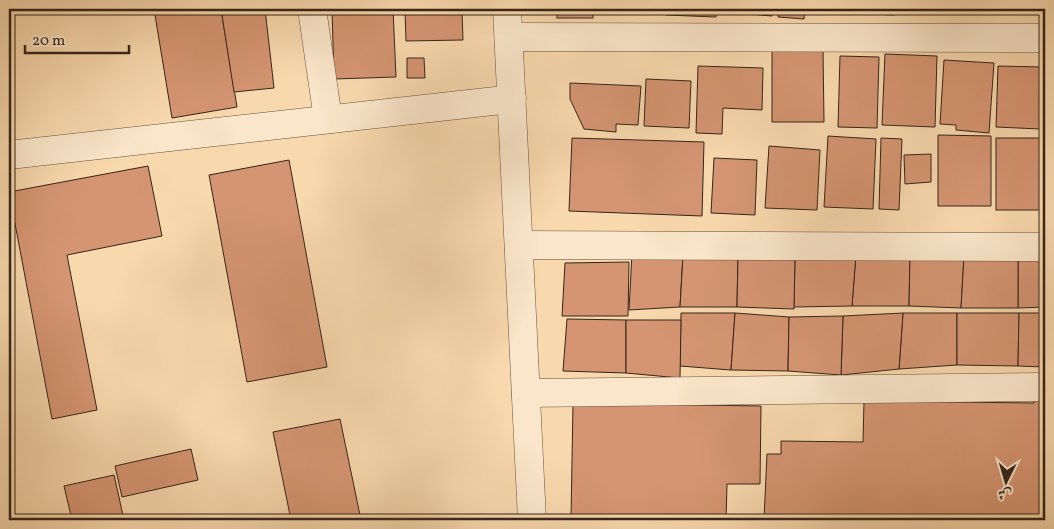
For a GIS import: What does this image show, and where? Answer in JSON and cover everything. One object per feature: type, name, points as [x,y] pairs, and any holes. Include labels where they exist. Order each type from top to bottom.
[{"type":"street","points":[[312,9],[328,119]]},
{"type":"street","points":[[508,9],[532,520]]},
{"type":"street","points":[[509,37],[1045,38]]},
{"type":"street","points":[[9,155],[512,99]]},
{"type":"street","points":[[519,245],[1045,247]]},
{"type":"street","points":[[526,393],[1045,387]]},
{"type":"building","points":[[9,9],[36,9],[9,14]]},
{"type":"building","points":[[154,9],[221,9],[237,107],[172,118]]},
{"type":"building","points":[[221,9],[265,9],[274,88],[234,92]]},
{"type":"building","points":[[332,9],[393,9],[396,77],[334,79]]},
{"type":"building","points":[[557,9],[593,9],[593,18],[557,18]]},
{"type":"building","points":[[608,9],[647,9],[647,13],[608,12]]},
{"type":"building","points":[[666,9],[716,9],[716,17],[666,15]]},
{"type":"building","points":[[725,9],[772,9],[772,16],[725,12]]},
{"type":"building","points":[[779,9],[805,9],[804,19],[778,17]]},
{"type":"building","points":[[834,9],[894,9],[894,15],[833,12]]},
{"type":"building","points":[[462,10],[463,40],[406,41],[405,11]]},
{"type":"building","points":[[772,49],[823,49],[824,122],[772,122]]},
{"type":"building","points":[[885,54],[937,56],[935,127],[882,125]]},
{"type":"building","points":[[840,56],[879,57],[877,128],[838,127]]},
{"type":"building","points":[[407,58],[424,58],[425,78],[407,78]]},
{"type":"building","points":[[944,60],[994,63],[989,133],[956,130],[956,125],[940,124]]},
{"type":"building","points":[[698,66],[763,68],[762,110],[723,108],[722,134],[696,133]]},
{"type":"building","points":[[998,66],[1042,67],[1040,129],[996,127]]},
{"type":"building","points":[[646,79],[691,81],[689,128],[644,126]]},
{"type":"building","points":[[570,83],[641,86],[638,125],[616,124],[616,132],[584,129],[570,99]]},
{"type":"building","points":[[938,135],[991,136],[991,206],[938,206]]},
{"type":"building","points":[[828,136],[876,139],[873,209],[824,207]]},
{"type":"building","points":[[572,138],[704,142],[702,216],[569,211]]},
{"type":"building","points":[[881,138],[902,139],[899,210],[879,209]]},
{"type":"building","points":[[996,138],[1045,138],[1045,210],[996,210]]},
{"type":"building","points":[[769,146],[820,150],[817,210],[765,208]]},
{"type":"building","points":[[931,154],[931,182],[905,184],[904,155]]},
{"type":"building","points":[[714,158],[757,160],[755,215],[711,213]]},
{"type":"building","points":[[289,160],[327,367],[247,382],[209,175]]},
{"type":"building","points":[[148,166],[162,236],[67,255],[97,410],[52,419],[9,192]]},
{"type":"building","points":[[632,253],[683,255],[680,307],[629,310]]},
{"type":"building","points":[[856,254],[910,254],[909,306],[852,306]]},
{"type":"building","points":[[856,254],[852,306],[794,307],[795,257]]},
{"type":"building","points":[[910,254],[964,256],[961,308],[909,306]]},
{"type":"building","points":[[683,255],[738,255],[737,307],[680,307]]},
{"type":"building","points":[[738,255],[795,257],[794,309],[737,307]]},
{"type":"building","points":[[1045,255],[1045,307],[1018,308],[1018,256]]},
{"type":"building","points":[[964,256],[1018,256],[1018,308],[961,308]]},
{"type":"building","points":[[629,262],[628,316],[562,316],[565,263]]},
{"type":"building","points":[[681,313],[735,313],[731,370],[680,366]]},
{"type":"building","points":[[735,313],[789,317],[788,371],[731,370]]},
{"type":"building","points":[[903,313],[957,313],[957,365],[899,369]]},
{"type":"building","points":[[903,313],[899,369],[841,375],[843,316]]},
{"type":"building","points":[[957,313],[1019,313],[1018,366],[957,365]]},
{"type":"building","points":[[1019,313],[1045,313],[1045,367],[1018,366]]},
{"type":"building","points":[[843,316],[841,375],[788,371],[789,317]]},
{"type":"building","points":[[567,319],[626,320],[626,373],[563,371]]},
{"type":"building","points":[[626,320],[681,320],[680,378],[626,373]]},
{"type":"building","points":[[1034,395],[1045,396],[1045,520],[764,520],[767,454],[781,454],[781,441],[863,442],[864,401],[1034,403]]},
{"type":"building","points":[[573,403],[761,406],[760,484],[727,484],[726,520],[571,520]]},
{"type":"building","points":[[340,419],[361,520],[291,520],[273,432]]},
{"type":"building","points":[[191,449],[198,480],[122,497],[115,466]]},
{"type":"building","points":[[114,475],[124,520],[72,520],[64,486]]}]
